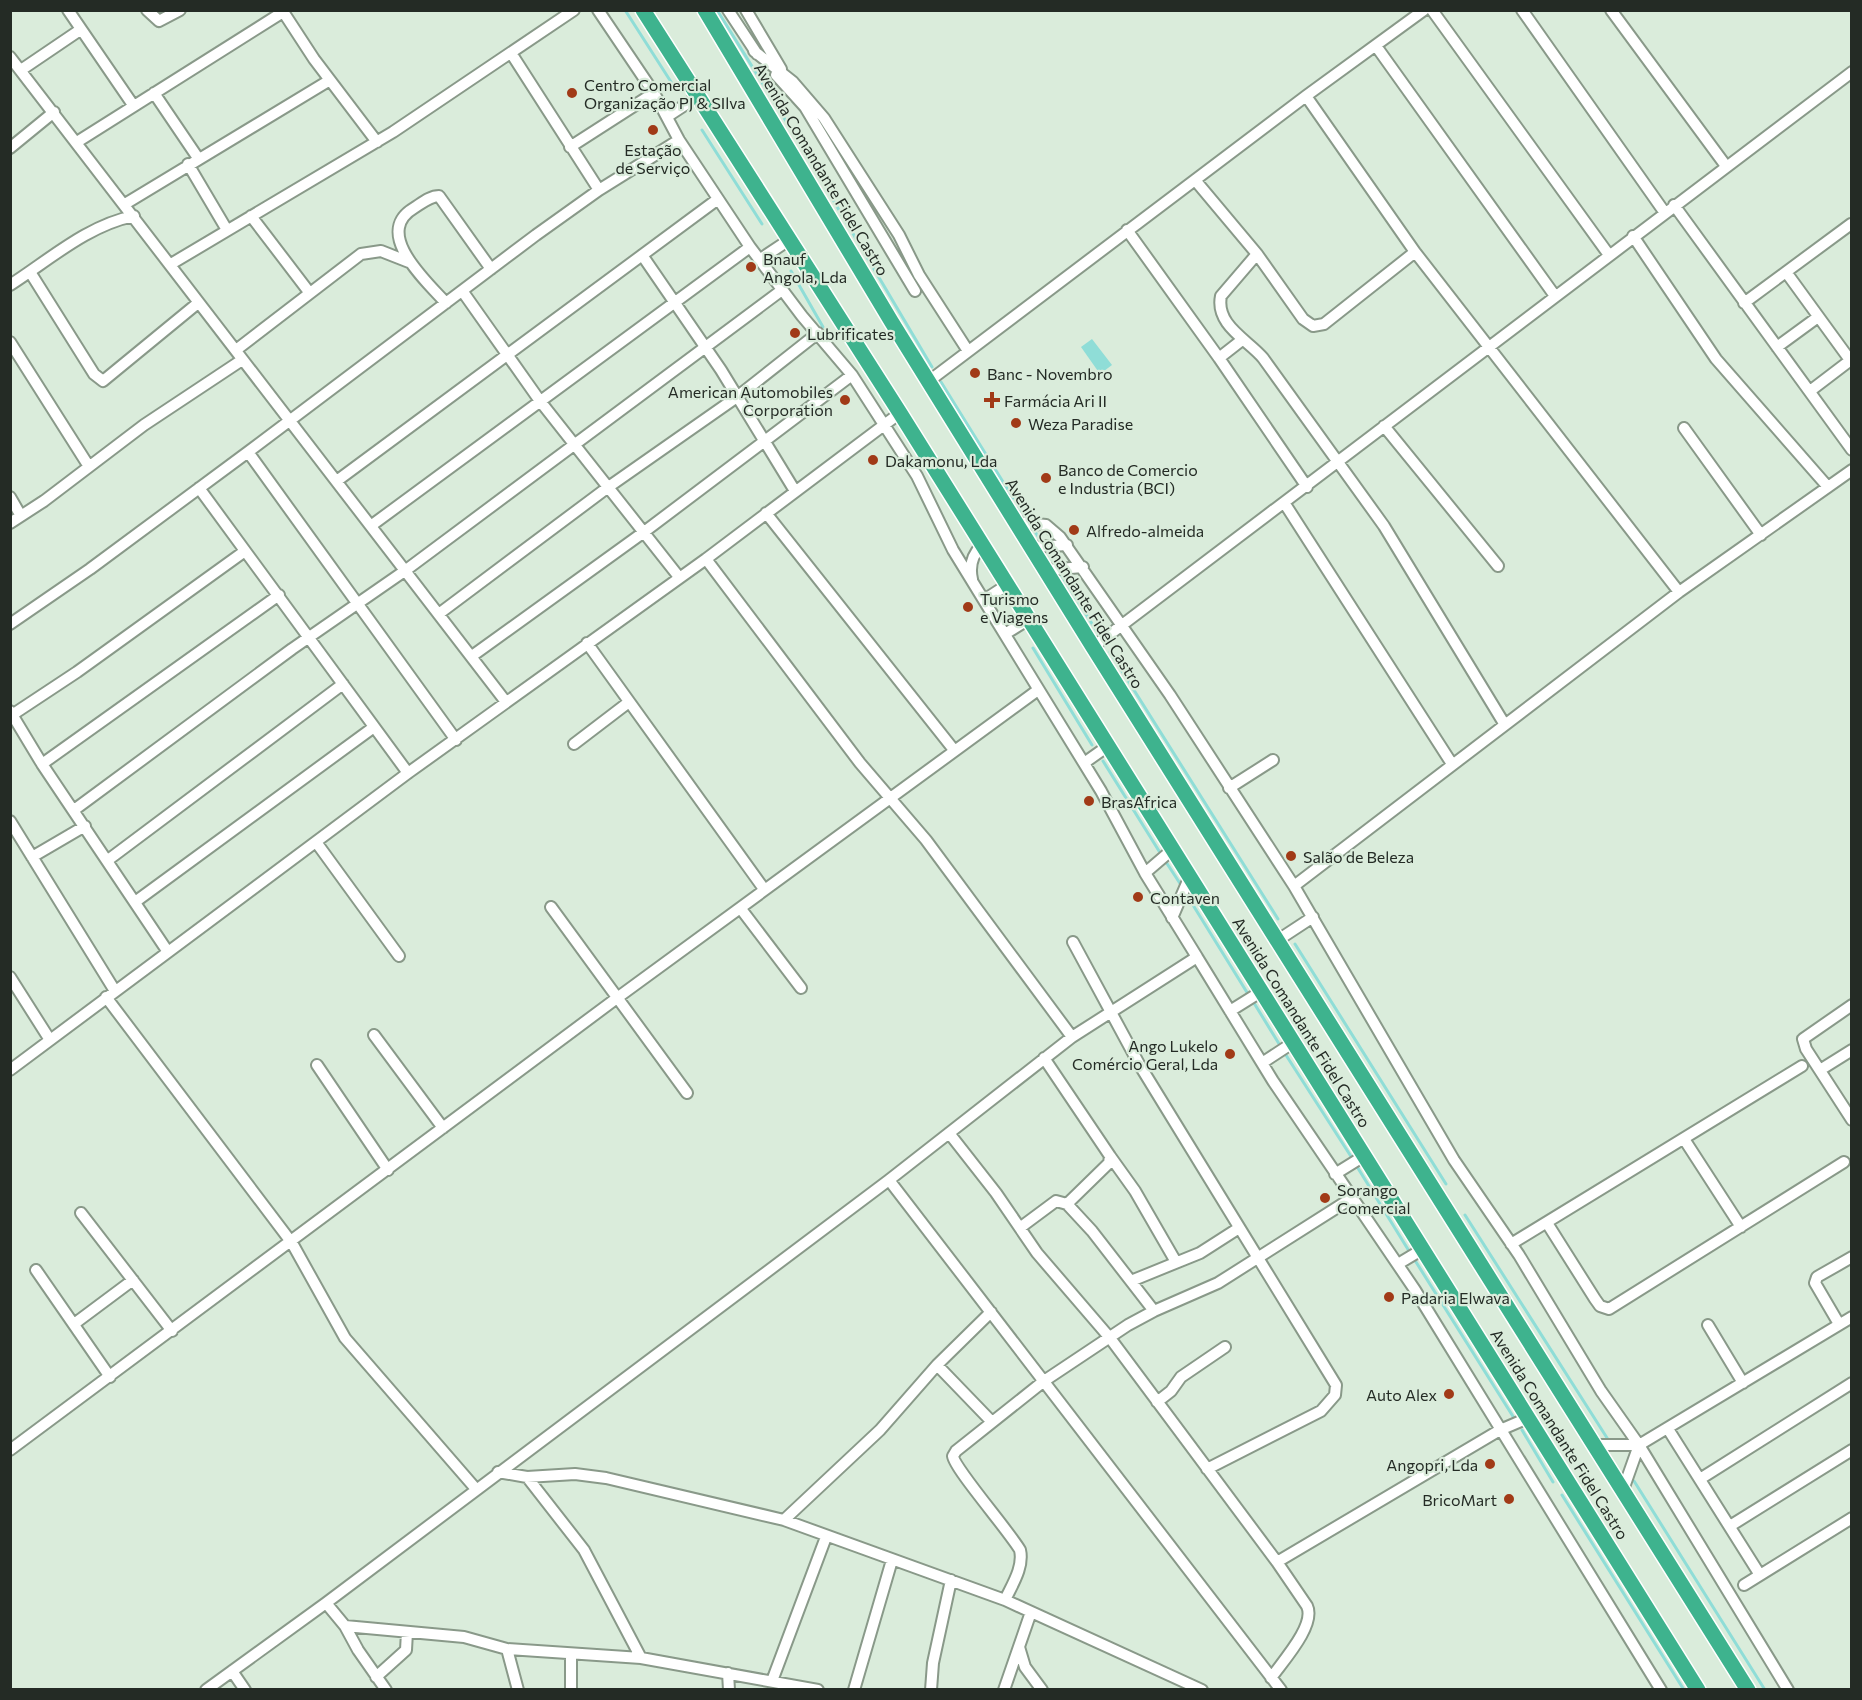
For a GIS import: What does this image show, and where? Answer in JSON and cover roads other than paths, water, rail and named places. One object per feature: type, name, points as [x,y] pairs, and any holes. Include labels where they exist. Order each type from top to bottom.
[{"type":"highway","name":"Avenida Comandante Fidel Castro","points":[[643,10],[900,413],[1698,1689]]},
{"type":"highway","name":"Avenida Comandante Fidel Castro","points":[[705,10],[1093,647],[1748,1689]]},
{"type":"street","points":[[69,10],[80,30],[133,105]]},
{"type":"street","points":[[147,10],[159,21],[180,10]]},
{"type":"street","points":[[171,264],[377,142],[574,10]]},
{"type":"street","points":[[598,10],[654,93],[679,140],[750,247],[852,375],[917,476],[934,515],[974,585],[1084,763],[1172,918],[1335,1174],[1398,1264],[1661,1689]]},
{"type":"street","points":[[728,10],[754,51],[805,107],[915,291]]},
{"type":"street","points":[[746,10],[785,76]]},
{"type":"street","points":[[929,381],[1127,230],[1424,10]]},
{"type":"street","points":[[1432,10],[1609,255]]},
{"type":"street","points":[[1522,10],[1665,213]]},
{"type":"street","points":[[1611,10],[1726,166]]},
{"type":"street","points":[[77,142],[283,11],[330,80],[377,142]]},
{"type":"street","points":[[21,70],[80,30]]},
{"type":"street","points":[[1376,46],[1555,296]]},
{"type":"street","points":[[754,51],[810,99],[850,156],[899,235],[919,275],[968,351]]},
{"type":"street","points":[[511,53],[599,190]]},
{"type":"street","points":[[10,57],[171,264],[242,360],[338,480],[506,702]]},
{"type":"street","points":[[1093,647],[1285,504],[1384,426],[1851,72]]},
{"type":"street","points":[[125,204],[330,80]]},
{"type":"street","points":[[154,93],[198,158]]},
{"type":"street","points":[[570,147],[654,93]]},
{"type":"street","points":[[1306,96],[1415,252],[1679,592]]},
{"type":"street","points":[[668,116],[697,97]]},
{"type":"street","points":[[10,148],[54,112]]},
{"type":"street","points":[[10,624],[90,569],[291,421],[463,292],[491,268],[599,190],[679,140]]},
{"type":"street","points":[[188,164],[227,230]]},
{"type":"street","points":[[1195,180],[1257,254],[1303,319],[1317,326],[1415,252]]},
{"type":"street","points":[[446,303],[409,262],[401,243],[400,219],[436,196],[443,199],[491,268]]},
{"type":"street","points":[[338,480],[718,198]]},
{"type":"street","points":[[1674,205],[1851,450]]},
{"type":"street","points":[[10,285],[105,224],[134,216]]},
{"type":"street","points":[[250,216],[309,292]]},
{"type":"street","points":[[1744,303],[1851,224]]},
{"type":"street","points":[[1127,230],[1219,358],[1307,487]]},
{"type":"street","points":[[1633,236],[1716,359],[1828,487]]},
{"type":"street","points":[[759,260],[789,240]]},
{"type":"street","points":[[372,525],[750,247]]},
{"type":"street","points":[[236,350],[361,254],[381,251],[409,262]]},
{"type":"street","points":[[1257,254],[1226,288],[1220,301],[1222,314],[1242,340],[1263,358],[1340,462],[1412,569],[1505,725]]},
{"type":"street","points":[[642,255],[737,397],[795,491]]},
{"type":"street","points":[[30,272],[94,374],[103,381],[198,303]]},
{"type":"street","points":[[1786,272],[1851,359],[1810,391]]},
{"type":"street","points":[[74,810],[308,638],[406,570],[782,290]]},
{"type":"street","points":[[463,292],[540,401],[679,577]]},
{"type":"street","points":[[1777,347],[1818,317]]},
{"type":"street","points":[[440,613],[607,488],[737,397],[818,333]]},
{"type":"street","points":[[1219,358],[1242,340]]},
{"type":"street","points":[[10,342],[88,465]]},
{"type":"street","points":[[10,523],[44,501],[88,465],[242,360]]},
{"type":"street","points":[[472,656],[644,532],[852,375]]},
{"type":"street","points":[[10,1070],[408,773],[587,642],[706,559],[900,413]]},
{"type":"street","points":[[1384,426],[1498,566]]},
{"type":"street","points":[[1684,428],[1761,535]]},
{"type":"street","points":[[248,452],[456,740]]},
{"type":"street","points":[[1294,886],[1679,592],[1851,470]]},
{"type":"street","points":[[199,488],[408,773]]},
{"type":"street","points":[[10,497],[21,516]]},
{"type":"street","points":[[1285,504],[1452,764]]},
{"type":"street","points":[[766,513],[954,750]]},
{"type":"street","points":[[1016,522],[1046,525],[1083,567],[1294,886],[1454,1160],[1511,1244],[1601,1391],[1639,1445],[1788,1689]]},
{"type":"street","points":[[974,585],[971,564],[975,552],[982,545]]},
{"type":"street","points":[[1032,547],[1066,545]]},
{"type":"street","points":[[168,952],[42,764],[11,713],[77,672],[245,551]]},
{"type":"street","points":[[706,559],[860,763],[926,840],[1071,1037]]},
{"type":"street","points":[[1046,570],[1083,567]]},
{"type":"street","points":[[984,600],[1007,585]]},
{"type":"street","points":[[42,764],[279,595]]},
{"type":"street","points":[[1005,634],[1029,619]]},
{"type":"street","points":[[587,642],[764,890]]},
{"type":"street","points":[[108,860],[343,684]]},
{"type":"street","points":[[10,1450],[292,1243],[617,998],[1038,690]]},
{"type":"street","points":[[574,744],[629,702]]},
{"type":"street","points":[[135,902],[374,727]]},
{"type":"street","points":[[1084,763],[1108,746]]},
{"type":"street","points":[[1229,788],[1273,760]]},
{"type":"street","points":[[10,821],[111,994],[292,1243],[345,1338],[476,1489]]},
{"type":"street","points":[[32,857],[85,826]]},
{"type":"street","points":[[316,842],[399,956]]},
{"type":"street","points":[[1145,873],[1173,849]]},
{"type":"street","points":[[1172,918],[1190,876]]},
{"type":"street","points":[[551,907],[687,1093]]},
{"type":"street","points":[[741,909],[801,988]]},
{"type":"street","points":[[1278,940],[1313,917]]},
{"type":"street","points":[[1072,942],[1139,1064],[1333,1376],[1336,1389],[1330,1403],[1321,1411],[1207,1469]]},
{"type":"street","points":[[206,1689],[326,1603],[889,1180],[1071,1037],[1197,957]]},
{"type":"street","points":[[10,977],[50,1040]]},
{"type":"street","points":[[1230,1011],[1262,991]]},
{"type":"street","points":[[1851,1005],[1803,1039],[1851,1120]]},
{"type":"street","points":[[374,1035],[443,1128]]},
{"type":"street","points":[[1262,1062],[1294,1042]]},
{"type":"street","points":[[1820,1070],[1851,1050]]},
{"type":"street","points":[[1044,1058],[1135,1191],[1176,1262]]},
{"type":"street","points":[[317,1065],[388,1170]]},
{"type":"street","points":[[1511,1244],[1802,1066]]},
{"type":"street","points":[[949,1133],[1021,1227],[1037,1253],[1110,1338],[1277,1562],[1307,1606],[1310,1619],[1271,1678]]},
{"type":"street","points":[[1684,1139],[1741,1227]]},
{"type":"street","points":[[1067,1204],[1109,1163],[1110,1156]]},
{"type":"street","points":[[1335,1174],[1364,1156]]},
{"type":"street","points":[[1547,1223],[1600,1306],[1609,1309],[1844,1162]]},
{"type":"street","points":[[889,1180],[1281,1689]]},
{"type":"street","points":[[1005,1600],[1020,1568],[1022,1558],[1020,1550],[956,1466],[953,1456],[1044,1381],[1110,1338],[1154,1311],[1218,1283],[1257,1256],[1352,1198]]},
{"type":"street","points":[[1021,1227],[1056,1201],[1067,1204],[1154,1311]]},
{"type":"street","points":[[81,1213],[172,1330]]},
{"type":"street","points":[[1131,1281],[1200,1253],[1239,1228]]},
{"type":"street","points":[[1398,1264],[1423,1249]]},
{"type":"street","points":[[1839,1324],[1815,1283],[1817,1277],[1851,1257]]},
{"type":"street","points":[[36,1270],[110,1377]]},
{"type":"street","points":[[74,1324],[133,1280]]},
{"type":"street","points":[[784,1520],[880,1430],[937,1365],[991,1312]]},
{"type":"street","points":[[1595,1444],[1639,1445],[1851,1317]]},
{"type":"street","points":[[1708,1325],[1743,1383]]},
{"type":"street","points":[[1157,1402],[1172,1391],[1181,1377],[1225,1347]]},
{"type":"street","points":[[937,1365],[992,1422]]},
{"type":"street","points":[[1700,1479],[1851,1383]]},
{"type":"street","points":[[1277,1562],[1500,1431],[1528,1418]]},
{"type":"street","points":[[1668,1429],[1760,1575]]},
{"type":"street","points":[[1623,1490],[1639,1445]]},
{"type":"street","points":[[1730,1526],[1851,1450]]},
{"type":"street","points":[[498,1472],[527,1477],[575,1474],[606,1478],[784,1520],[1005,1600],[1202,1689]]},
{"type":"street","points":[[527,1477],[584,1550],[641,1658]]},
{"type":"street","points":[[1744,1585],[1851,1518]]},
{"type":"street","points":[[772,1681],[826,1537]]},
{"type":"street","points":[[854,1689],[892,1560]]},
{"type":"street","points":[[931,1689],[933,1663],[951,1580]]},
{"type":"street","points":[[326,1603],[345,1626],[376,1677],[386,1689]]},
{"type":"street","points":[[1004,1689],[1031,1612]]},
{"type":"street","points":[[345,1626],[464,1637],[507,1649],[641,1658],[818,1689]]},
{"type":"street","points":[[376,1677],[406,1650],[407,1632]]},
{"type":"street","points":[[1018,1647],[1025,1667],[1042,1689]]},
{"type":"street","points":[[507,1649],[518,1689]]},
{"type":"street","points":[[571,1654],[571,1689]]},
{"type":"street","points":[[232,1671],[245,1689]]},
{"type":"street","points":[[728,1673],[729,1689]]},
{"type":"water","points":[[1092,339],[1112,365],[1100,374],[1081,347]]},
{"type":"waterway","points":[[625,10],[673,85]]},
{"type":"waterway","points":[[717,10],[794,134],[932,367]]},
{"type":"waterway","points":[[702,130],[762,224]]},
{"type":"waterway","points":[[791,271],[823,327]]},
{"type":"waterway","points":[[941,382],[1013,498]]},
{"type":"waterway","points":[[1019,507],[1027,519]]},
{"type":"waterway","points":[[1032,527],[1043,544]]},
{"type":"waterway","points":[[1046,550],[1057,567]]},
{"type":"waterway","points":[[1060,573],[1101,638]]},
{"type":"waterway","points":[[1033,648],[1092,745]]},
{"type":"waterway","points":[[1110,652],[1278,919]]},
{"type":"waterway","points":[[1103,761],[1159,851]]},
{"type":"waterway","points":[[1166,862],[1181,885]]},
{"type":"waterway","points":[[1188,897],[1248,994]]},
{"type":"waterway","points":[[1295,944],[1446,1184]]},
{"type":"waterway","points":[[1254,1003],[1281,1047]]},
{"type":"waterway","points":[[1284,1052],[1352,1158]]},
{"type":"waterway","points":[[1356,1165],[1409,1251]]},
{"type":"waterway","points":[[1465,1215],[1609,1441]]},
{"type":"waterway","points":[[1416,1262],[1514,1418]]},
{"type":"waterway","points":[[1522,1430],[1553,1482]]},
{"type":"waterway","points":[[1634,1481],[1765,1690]]},
{"type":"waterway","points":[[1562,1495],[1684,1690]]},
{"type":"place","name":"Centro Comercial Organização PJ & SIlva","points":[[572,93]]},
{"type":"place","name":"Estação de Serviço","points":[[653,130]]},
{"type":"place","name":"Bnauf Angola, Lda","points":[[751,267]]},
{"type":"place","name":"Lubrificates","points":[[795,333]]},
{"type":"place","name":"Banc - Novembro","points":[[975,373]]},
{"type":"place","name":"American Automobiles Corporation","points":[[845,400]]},
{"type":"place","name":"Farmácia Ari II","points":[[992,400]]},
{"type":"place","name":"Weza Paradise","points":[[1016,423]]},
{"type":"place","name":"Dakamonu, Lda","points":[[873,460]]},
{"type":"place","name":"Banco de Comercio e Industria (BCI)","points":[[1046,478]]},
{"type":"place","name":"Alfredo-almeida","points":[[1074,530]]},
{"type":"place","name":"Turismo e Viagens","points":[[968,607]]},
{"type":"place","name":"BrasAfrica","points":[[1089,801]]},
{"type":"place","name":"Salão de Beleza","points":[[1291,856]]},
{"type":"place","name":"Contaven","points":[[1138,897]]},
{"type":"place","name":"Ango Lukelo Comércio Geral, Lda","points":[[1230,1054]]},
{"type":"place","name":"Sorango Comercial","points":[[1325,1198]]},
{"type":"place","name":"Padaria Elwava","points":[[1389,1297]]},
{"type":"place","name":"Auto Alex","points":[[1449,1394]]},
{"type":"place","name":"Angopri, Lda","points":[[1490,1464]]},
{"type":"place","name":"BricoMart","points":[[1509,1499]]}]
